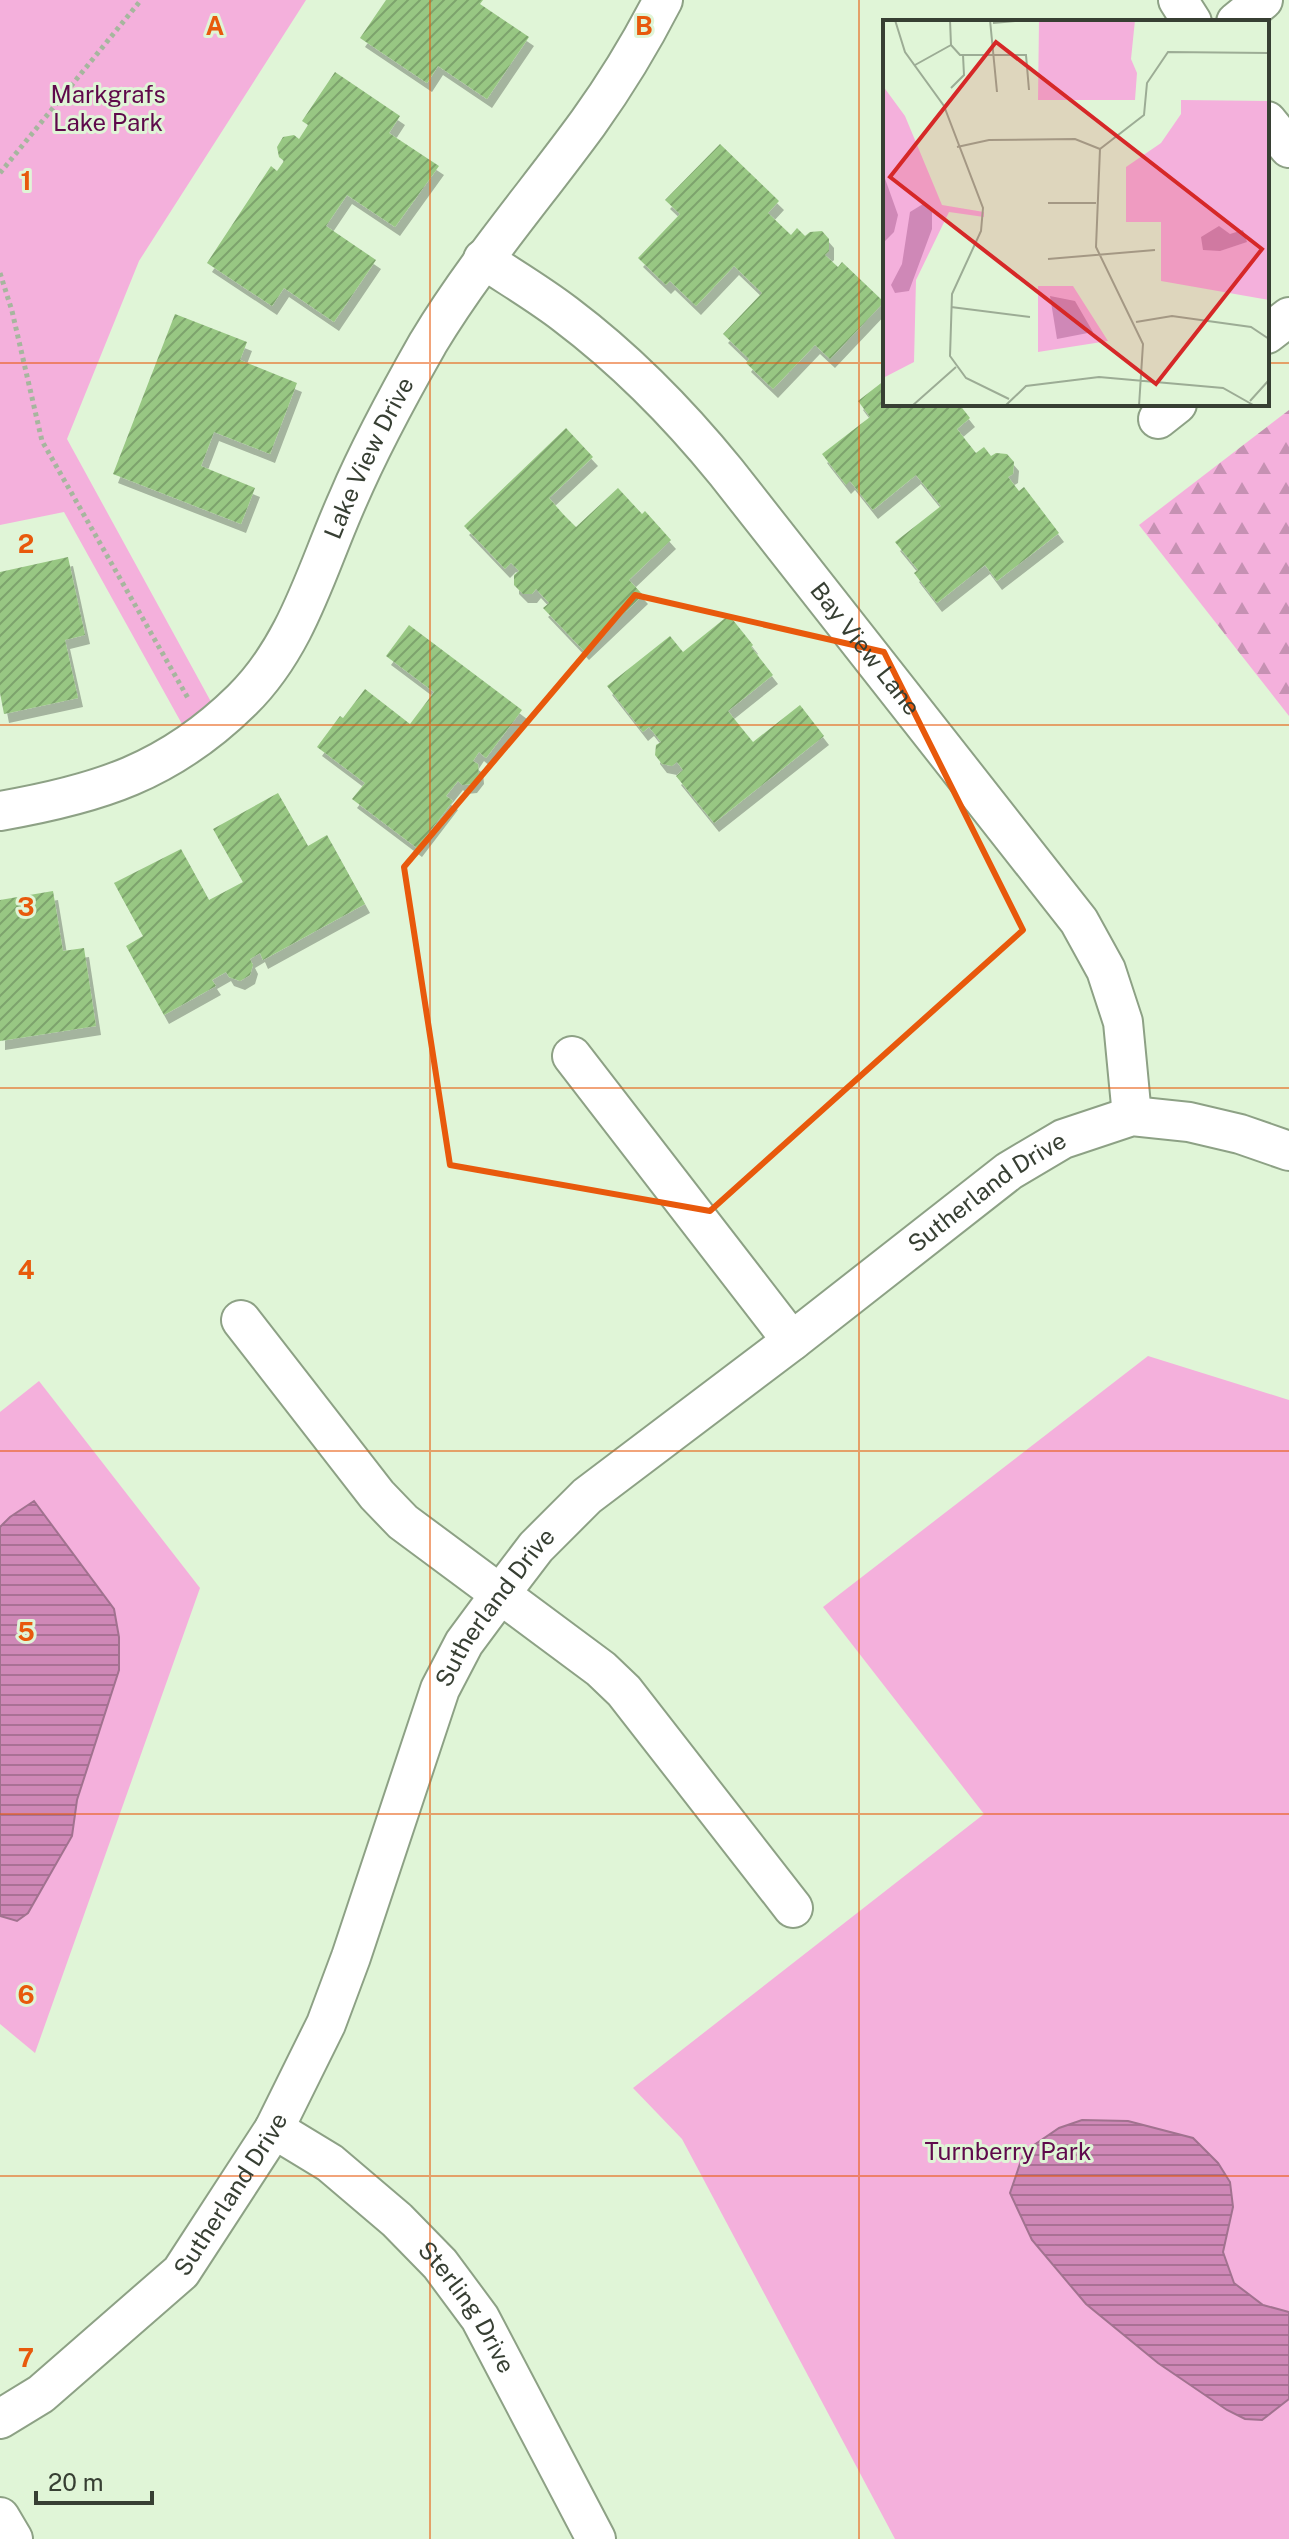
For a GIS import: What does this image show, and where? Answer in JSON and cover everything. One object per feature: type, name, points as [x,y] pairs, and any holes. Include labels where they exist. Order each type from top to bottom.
[{"type":"street","name":"Lake View Drive","points":[[0,811],[85,794],[132,777],[207,732],[257,683],[292,632],[381,428],[439,326],[483,259],[589,122],[663,0]]},
{"type":"street","points":[[1178,0],[1191,20]]},
{"type":"street","points":[[1238,20],[1263,0]]},
{"type":"street","points":[[1269,123],[1289,148]]},
{"type":"street","name":"Bay View Lane","points":[[483,259],[575,322],[647,383],[678,415],[1079,921],[1106,970],[1123,1022],[1132,1116]]},
{"type":"street","points":[[1269,332],[1289,317]]},
{"type":"street","points":[[572,1056],[792,1341]]},
{"type":"street","name":"Sutherland Drive","points":[[0,2419],[41,2394],[181,2272],[274,2129],[326,2024],[440,1689],[464,1643],[536,1547],[587,1496],[1009,1171],[1063,1139],[1132,1116],[1189,1122],[1240,1134],[1289,1151]]},
{"type":"street","points":[[241,1320],[377,1495],[403,1522],[601,1669],[624,1691],[793,1908]]},
{"type":"street","name":"Sterling Drive","points":[[274,2129],[330,2163],[397,2220],[440,2264],[480,2318],[596,2539]]},
{"type":"street","points":[[0,2517],[13,2539]]},
{"type":"path","points":[[0,173],[141,0]]},
{"type":"path","points":[[0,273],[12,311],[42,441],[207,732]]},
{"type":"highlighted area","points":[[635,595],[884,652],[1023,930],[710,1211],[450,1165],[404,867]]},
{"type":"green space","name":"Markgrafs Lake Park","points":[[0,0],[306,0],[139,261],[67,439],[221,720],[192,742],[64,512],[0,525]]},
{"type":"green space","points":[[1289,410],[1289,716],[1139,525]]},
{"type":"green space","name":"Turnberry Park","points":[[1148,1356],[1289,1400],[1289,2539],[895,2539],[682,2139],[633,2088],[984,1814],[823,1607]]},
{"type":"green space","points":[[39,1381],[200,1588],[35,2053],[0,2024],[0,1412]]},
{"type":"shaded area","points":[[34,1501],[114,1609],[119,1637],[119,1670],[77,1800],[72,1836],[28,1913],[17,1921],[0,1916],[0,1527]]},
{"type":"shaded area","points":[[1082,2120],[1128,2121],[1193,2138],[1218,2163],[1230,2182],[1233,2207],[1223,2252],[1234,2283],[1263,2305],[1289,2312],[1289,2399],[1262,2420],[1245,2419],[1227,2410],[1158,2363],[1086,2304],[1032,2240],[1010,2193],[1024,2152],[1059,2128]]},
{"type":"building","points":[[386,0],[483,0],[480,4],[529,37],[487,99],[438,66],[427,83],[360,38]]},
{"type":"building","points":[[335,72],[400,116],[389,133],[439,166],[395,227],[347,195],[326,226],[376,260],[334,322],[284,288],[272,306],[207,263],[271,166],[277,171],[284,161],[279,157],[277,147],[283,137],[294,135],[299,139],[308,125],[302,121]]},
{"type":"building","points":[[720,144],[779,201],[768,213],[791,235],[797,228],[805,236],[810,232],[822,231],[829,239],[829,251],[825,255],[838,267],[842,262],[883,303],[830,359],[815,345],[773,389],[746,363],[749,359],[723,334],[762,293],[734,266],[696,306],[670,281],[666,285],[638,258],[680,214],[665,200]]},
{"type":"building","points":[[175,314],[247,342],[240,360],[297,383],[270,454],[214,432],[201,466],[255,488],[241,524],[113,474]]},
{"type":"building","points":[[883,382],[883,406],[961,406],[970,418],[957,429],[976,453],[984,447],[991,456],[1007,454],[1014,462],[1013,474],[1008,477],[1019,491],[1024,487],[1059,533],[997,581],[985,565],[937,603],[914,573],[918,570],[895,542],[941,506],[916,475],[873,510],[850,481],[846,485],[822,454],[870,417],[858,401]]},
{"type":"building","points":[[566,428],[593,457],[549,498],[563,514],[576,527],[618,488],[642,514],[645,511],[671,540],[629,580],[643,595],[584,651],[543,608],[549,603],[536,589],[532,594],[523,594],[514,585],[514,575],[519,571],[511,563],[505,569],[464,526]]},
{"type":"building","points":[[68,557],[85,635],[65,640],[78,698],[4,714],[0,693],[0,572]]},
{"type":"building","points":[[729,615],[773,675],[728,711],[753,742],[800,705],[824,736],[714,823],[676,776],[683,770],[677,762],[672,766],[662,764],[655,755],[656,745],[661,742],[649,727],[643,732],[607,686],[670,636],[683,652]]},
{"type":"building","points":[[409,625],[522,710],[486,758],[479,752],[473,761],[478,764],[479,775],[472,784],[462,785],[458,781],[446,796],[453,801],[417,848],[352,799],[365,783],[317,747],[365,689],[410,724],[434,692],[386,656]]},
{"type":"building","points":[[278,793],[308,846],[327,835],[365,904],[263,960],[260,953],[250,959],[253,965],[250,975],[240,981],[229,977],[226,972],[212,980],[216,986],[164,1015],[126,946],[143,936],[114,883],[181,849],[209,900],[243,882],[213,829]]},
{"type":"building","points":[[53,891],[63,951],[84,948],[96,1026],[0,1041],[0,900]]}]
